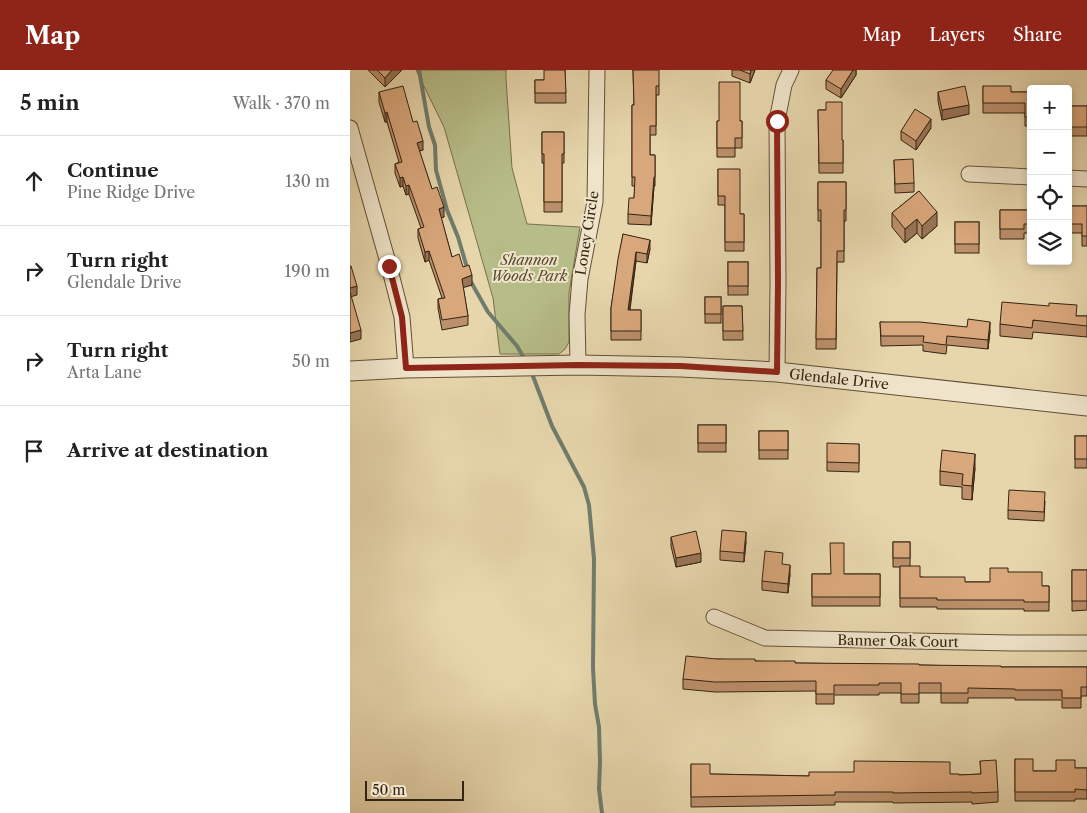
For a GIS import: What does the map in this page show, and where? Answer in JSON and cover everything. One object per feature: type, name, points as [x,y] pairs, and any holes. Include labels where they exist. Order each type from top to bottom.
[{"type":"street","name":"Loney Circle","points":[[578,365],[577,315],[580,279],[595,202],[597,70]]},
{"type":"street","points":[[777,372],[777,121],[784,85],[791,70]]},
{"type":"street","points":[[350,128],[402,317],[406,368]]},
{"type":"street","points":[[969,174],[1027,176]]},
{"type":"street","points":[[1072,178],[1087,179]]},
{"type":"street","name":"Glendale Drive","points":[[350,370],[578,365],[681,366],[777,372],[1087,406]]},
{"type":"street","name":"Banner Oak Court","points":[[714,617],[765,638],[1087,643]]},
{"type":"green space","name":"Shannon Woods Park","points":[[416,70],[506,70],[512,168],[527,224],[580,227],[569,293],[569,342],[559,354],[500,354],[493,298],[444,127]]},
{"type":"building","points":[[377,70],[392,70],[385,78]]},
{"type":"building","points":[[544,70],[565,70],[566,93],[535,93],[535,80],[544,80]]},
{"type":"building","points":[[633,70],[659,70],[659,86],[656,86],[656,126],[650,126],[650,155],[655,155],[651,216],[628,214],[629,198],[634,198],[635,177],[632,177]]},
{"type":"building","points":[[740,70],[751,70],[750,74]]},
{"type":"building","points":[[833,70],[853,70],[841,89],[826,80]]},
{"type":"building","points":[[719,82],[740,82],[742,138],[735,138],[735,148],[717,148]]},
{"type":"building","points":[[403,86],[413,122],[417,121],[423,141],[417,143],[432,189],[437,187],[444,207],[439,209],[452,257],[459,254],[463,267],[469,265],[472,275],[462,279],[468,316],[442,320],[438,299],[445,298],[429,251],[425,252],[418,229],[424,227],[409,185],[406,186],[403,177],[400,178],[395,164],[402,162],[379,92]]},
{"type":"building","points":[[965,86],[969,105],[942,110],[938,92]]},
{"type":"building","points":[[983,86],[1011,86],[1011,92],[1027,92],[1027,117],[1025,117],[1025,103],[983,103]]},
{"type":"building","points":[[826,102],[842,102],[843,163],[819,163],[818,110],[826,110]]},
{"type":"building","points":[[1072,106],[1087,106],[1087,127],[1072,127]]},
{"type":"building","points":[[915,109],[931,119],[916,141],[901,131]]},
{"type":"building","points":[[542,132],[564,132],[562,202],[544,202]]},
{"type":"building","points":[[913,159],[914,183],[895,184],[894,160]]},
{"type":"building","points":[[718,169],[740,169],[740,214],[744,214],[744,242],[725,242],[725,196],[718,196]]},
{"type":"building","points":[[818,182],[846,182],[844,251],[837,251],[836,339],[816,339],[817,268],[821,268],[821,210],[818,210]]},
{"type":"building","points":[[919,191],[937,212],[922,226],[917,219],[905,229],[892,213]]},
{"type":"building","points":[[1072,206],[1087,206],[1087,236],[1082,236],[1082,224],[1072,224]]},
{"type":"building","points":[[1000,210],[1027,210],[1027,224],[1024,224],[1024,229],[1000,229]]},
{"type":"building","points":[[955,222],[979,222],[979,244],[955,244]]},
{"type":"building","points":[[623,234],[650,240],[647,254],[636,252],[628,310],[641,310],[641,331],[611,331],[611,308]]},
{"type":"building","points":[[728,262],[748,262],[748,286],[728,286]]},
{"type":"building","points":[[350,266],[357,286],[350,288]]},
{"type":"building","points":[[350,292],[361,330],[350,333]]},
{"type":"building","points":[[705,297],[721,297],[721,314],[705,314]]},
{"type":"building","points":[[1002,302],[1049,306],[1049,303],[1077,305],[1076,316],[1087,316],[1087,326],[1033,320],[1032,328],[1000,324]]},
{"type":"building","points":[[723,306],[742,306],[743,331],[723,331]]},
{"type":"building","points":[[968,319],[990,322],[988,340],[947,336],[946,345],[923,342],[924,336],[881,336],[880,322],[920,322],[967,327]]},
{"type":"building","points":[[698,425],[726,425],[726,443],[698,443]]},
{"type":"building","points":[[759,431],[788,431],[788,450],[759,450]]},
{"type":"building","points":[[1075,436],[1087,436],[1087,459],[1075,459]]},
{"type":"building","points":[[827,443],[859,444],[859,463],[827,462]]},
{"type":"building","points":[[942,450],[975,454],[972,486],[962,485],[963,474],[940,471]]},
{"type":"building","points":[[1009,490],[1045,492],[1044,512],[1008,510]]},
{"type":"building","points":[[722,530],[746,532],[744,553],[720,551]]},
{"type":"building","points":[[696,531],[701,553],[676,558],[671,537]]},
{"type":"building","points":[[893,542],[910,542],[910,558],[893,558]]},
{"type":"building","points":[[830,543],[844,543],[844,574],[880,574],[880,597],[812,597],[812,574],[831,574]]},
{"type":"building","points":[[765,551],[783,553],[782,564],[790,565],[788,584],[762,581]]},
{"type":"building","points":[[900,566],[920,566],[920,577],[965,577],[965,582],[990,582],[990,568],[1008,568],[1008,572],[1042,572],[1042,586],[1049,586],[1049,602],[900,598]]},
{"type":"building","points":[[1072,570],[1087,570],[1087,601],[1072,601]]},
{"type":"building","points":[[686,656],[717,659],[755,659],[755,661],[795,661],[795,663],[1087,667],[1087,687],[1081,687],[1081,698],[1062,698],[1062,690],[968,688],[968,693],[941,693],[941,683],[919,683],[919,694],[901,694],[901,683],[879,683],[879,685],[834,685],[834,694],[816,694],[816,681],[715,682],[683,679]]},
{"type":"building","points":[[1015,759],[1033,759],[1033,771],[1056,771],[1056,760],[1075,760],[1075,768],[1087,768],[1087,790],[1075,789],[1075,792],[1015,792]]},
{"type":"building","points":[[996,760],[998,792],[835,792],[835,795],[691,797],[691,764],[710,764],[710,774],[809,776],[809,772],[854,772],[854,761],[950,762],[950,774],[959,775],[981,774],[980,761]]},
{"type":"waterway","points":[[419,70],[429,127],[435,145],[436,170],[447,210],[458,237],[468,271]]},
{"type":"waterway","points":[[471,282],[488,312],[517,346],[525,360]]},
{"type":"waterway","points":[[531,371],[552,426],[584,487],[589,505],[594,559],[593,668],[595,704],[599,727],[599,789],[602,813]]},
{"type":"route","points":[[389,266],[402,317],[406,368],[578,365],[681,366],[777,372],[777,121]]}]
